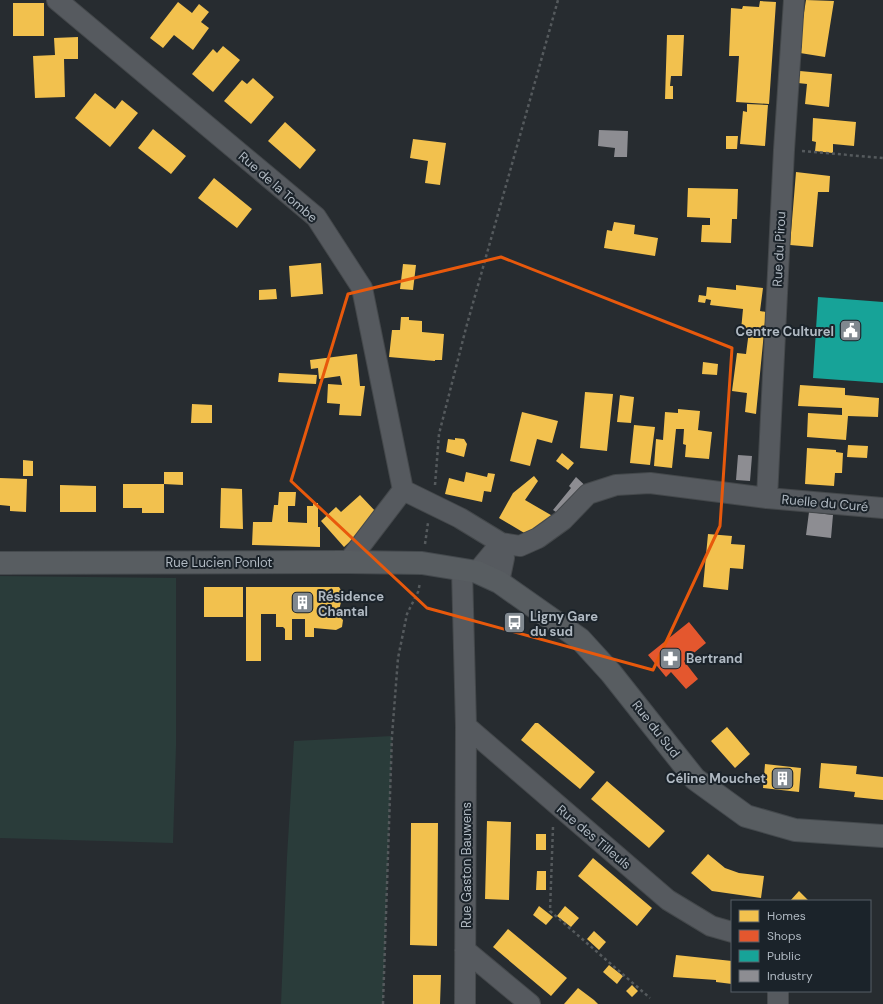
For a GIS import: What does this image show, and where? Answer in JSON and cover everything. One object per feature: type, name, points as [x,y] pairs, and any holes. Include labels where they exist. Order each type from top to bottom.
[{"type":"main road","name":"Rue Lucien Ponlot","points":[[0,563],[348,562]]},
{"type":"main road","name":"Rue du Sud","points":[[348,562],[422,563],[469,571],[499,582],[580,639],[610,672],[695,779],[746,816],[795,830],[883,836]]},
{"type":"street","name":"Rue de la Tombe","points":[[57,0],[316,217],[362,288],[403,490]]},
{"type":"street","name":"Rue du Pirou","points":[[766,498],[784,150],[794,0]]},
{"type":"street","points":[[348,562],[403,490],[460,518],[501,543],[520,546],[538,538],[564,520],[588,494],[616,485],[650,483],[766,498]]},
{"type":"street","name":"Ruelle du Curé","points":[[766,498],[883,508]]},
{"type":"street","points":[[466,726],[469,571],[501,543]]},
{"type":"street","points":[[499,582],[504,558],[501,543]]},
{"type":"street","name":"Rue des Tilleuls","points":[[466,726],[668,900],[711,926],[731,932]]},
{"type":"street","name":"Rue Gaston Bauwens","points":[[465,1004],[466,726]]},
{"type":"street","points":[[465,950],[530,1004]]},
{"type":"street","points":[[778,992],[778,1004]]},
{"type":"path","points":[[383,1004],[392,736],[398,658],[407,614],[418,592],[435,485],[439,434],[466,328],[558,0]]},
{"type":"path","points":[[784,150],[883,158]]},
{"type":"path","points":[[554,803],[550,911],[650,998]]},
{"type":"highlighted area","points":[[501,257],[732,348],[720,526],[653,670],[427,608],[291,481],[348,294]]},
{"type":"shaded area","points":[[0,576],[176,578],[176,746],[173,843],[0,838]]},
{"type":"shaded area","points":[[392,736],[383,1004],[281,1004],[287,857],[294,741]]},
{"type":"building: Homes","points":[[806,0],[834,1],[825,57],[800,53],[802,45],[799,44]]},
{"type":"building: Homes","points":[[760,1],[776,2],[769,104],[736,102],[739,56],[729,56],[731,8],[742,9],[743,6],[759,7]]},
{"type":"building: Homes","points":[[178,2],[192,13],[199,4],[209,12],[201,22],[209,28],[193,50],[174,35],[163,48],[150,38]]},
{"type":"building: Homes","points":[[13,3],[44,3],[44,36],[13,36]]},
{"type":"building: Homes","points":[[667,35],[684,35],[682,76],[671,76],[670,86],[673,86],[673,99],[665,99]]},
{"type":"building: Homes","points":[[78,37],[78,59],[64,59],[65,97],[35,98],[33,56],[55,55],[54,38]]},
{"type":"building: Homes","points":[[223,46],[240,60],[213,92],[192,74],[213,49],[217,53]]},
{"type":"building: Homes","points":[[800,71],[832,74],[829,107],[805,104],[807,84],[798,83]]},
{"type":"building: Homes","points":[[253,78],[274,97],[251,124],[224,101],[242,80],[247,84]]},
{"type":"building: Homes","points":[[95,93],[115,109],[122,100],[138,113],[110,147],[75,118]]},
{"type":"building: Homes","points":[[747,104],[768,105],[765,146],[740,144],[743,111],[747,112]]},
{"type":"building: Homes","points":[[813,118],[856,122],[854,146],[833,144],[833,153],[815,151],[816,142],[812,141]]},
{"type":"building: Homes","points":[[285,122],[316,150],[300,169],[268,141]]},
{"type":"building: Homes","points":[[153,129],[186,156],[171,174],[138,148]]},
{"type":"building: Homes","points":[[726,136],[738,136],[737,149],[726,149]]},
{"type":"building: Homes","points":[[413,139],[446,143],[440,185],[425,183],[428,161],[410,158]]},
{"type":"building: Homes","points":[[796,172],[830,176],[829,192],[818,192],[813,247],[790,245]]},
{"type":"building: Homes","points":[[214,178],[252,209],[237,228],[198,198]]},
{"type":"building: Homes","points":[[688,188],[738,189],[737,219],[732,219],[731,243],[701,242],[702,225],[710,225],[710,218],[687,217]]},
{"type":"building: Homes","points":[[614,222],[635,225],[634,234],[658,238],[655,256],[604,248],[607,230],[612,231]]},
{"type":"building: Homes","points":[[321,263],[323,294],[291,297],[289,266]]},
{"type":"building: Homes","points":[[403,264],[416,265],[413,290],[400,289]]},
{"type":"building: Homes","points":[[736,285],[763,288],[760,311],[766,312],[756,414],[745,412],[747,393],[732,391],[737,353],[746,354],[749,331],[741,330],[743,309],[710,305],[711,300],[706,299],[705,303],[698,302],[699,295],[706,296],[707,287],[736,290]]},
{"type":"building: Homes","points":[[276,289],[277,299],[259,300],[259,290]]},
{"type":"building: Homes","points":[[401,317],[409,317],[409,320],[422,321],[422,332],[444,334],[442,360],[435,361],[389,357],[392,330],[400,330]]},
{"type":"building: Homes","points":[[357,354],[360,386],[365,386],[361,416],[339,415],[340,404],[327,403],[328,384],[342,385],[340,376],[319,379],[318,368],[311,369],[310,360]]},
{"type":"building: Homes","points":[[703,362],[718,364],[717,375],[702,374]]},
{"type":"building: Homes","points":[[279,373],[317,375],[316,384],[278,382]]},
{"type":"building: Homes","points":[[800,385],[845,388],[845,395],[879,398],[878,417],[848,416],[846,440],[807,437],[808,413],[842,415],[842,408],[798,406]]},
{"type":"building: Homes","points":[[585,392],[613,394],[607,451],[580,448]]},
{"type":"building: Homes","points":[[620,395],[634,397],[631,423],[617,422]]},
{"type":"building: Homes","points":[[192,404],[212,405],[212,423],[191,423]]},
{"type":"building: Homes","points":[[678,409],[700,411],[698,430],[712,432],[709,459],[685,457],[686,445],[683,444],[684,429],[676,429],[672,468],[654,466],[656,439],[663,440],[665,412],[678,413]]},
{"type":"building: Homes","points":[[522,412],[558,421],[552,443],[537,439],[530,466],[510,461]]},
{"type":"building: Homes","points":[[634,425],[655,427],[650,465],[630,463]]},
{"type":"building: Homes","points":[[455,438],[464,439],[467,444],[464,457],[446,452],[448,439],[455,440]]},
{"type":"building: Homes","points":[[848,445],[868,446],[867,458],[847,457]]},
{"type":"building: Homes","points":[[807,448],[836,450],[836,452],[843,453],[842,473],[835,473],[834,486],[805,484]]},
{"type":"building: Homes","points":[[562,453],[574,463],[568,470],[556,461]]},
{"type":"building: Homes","points":[[23,460],[33,461],[33,476],[23,476]]},
{"type":"building: Homes","points":[[164,472],[183,472],[183,485],[164,484]]},
{"type":"building: Homes","points":[[466,472],[487,477],[488,473],[495,474],[491,492],[484,491],[482,502],[445,494],[449,478],[464,482]]},
{"type":"building: Homes","points":[[534,476],[538,481],[525,500],[556,518],[531,537],[499,518],[513,493]]},
{"type":"building: Homes","points":[[0,478],[27,479],[26,512],[10,511],[10,506],[0,505]]},
{"type":"building: Homes","points":[[123,484],[164,484],[164,513],[142,513],[142,508],[123,508]]},
{"type":"building: Homes","points":[[60,485],[96,486],[96,512],[60,512]]},
{"type":"building: Homes","points":[[221,488],[242,489],[243,529],[220,528]]},
{"type":"building: Homes","points":[[279,492],[296,492],[295,506],[288,506],[288,522],[307,523],[307,506],[313,506],[313,503],[318,503],[320,547],[252,545],[253,522],[272,522],[274,505],[278,505]]},
{"type":"building: Homes","points":[[360,495],[377,513],[371,522],[344,547],[321,521],[336,507],[341,512]]},
{"type":"building: Homes","points":[[708,534],[732,536],[731,544],[745,545],[743,569],[730,568],[728,590],[703,587]]},
{"type":"building: Homes","points":[[204,587],[243,587],[243,617],[204,617]]},
{"type":"building: Homes","points":[[246,587],[339,587],[343,593],[338,615],[343,620],[342,627],[336,630],[314,628],[314,637],[305,637],[305,619],[292,619],[292,640],[285,640],[285,629],[283,627],[276,627],[276,614],[261,614],[261,661],[246,661]]},
{"type":"building: Homes","points":[[535,723],[538,723],[595,772],[580,789],[521,740]]},
{"type":"building: Homes","points":[[727,727],[750,754],[735,768],[711,741]]},
{"type":"building: Homes","points":[[821,763],[857,766],[856,774],[883,777],[883,800],[854,797],[855,792],[819,788]]},
{"type":"building: Homes","name":"Céline Mouchet","points":[[765,764],[801,768],[799,792],[763,788]]},
{"type":"building: Homes","points":[[607,781],[665,831],[649,848],[591,799]]},
{"type":"building: Homes","points":[[487,821],[511,822],[509,900],[485,899]]},
{"type":"building: Homes","points":[[411,823],[438,823],[437,946],[410,945]]},
{"type":"building: Homes","points":[[536,834],[546,834],[546,850],[536,850]]},
{"type":"building: Homes","points":[[708,854],[725,868],[739,873],[764,876],[761,898],[712,891],[691,873]]},
{"type":"building: Homes","points":[[593,858],[652,908],[637,926],[578,876]]},
{"type":"building: Homes","points":[[537,871],[546,871],[546,890],[536,890]]},
{"type":"building: Homes","points":[[799,891],[808,900],[791,900]]},
{"type":"building: Homes","points":[[539,906],[553,917],[546,925],[533,915]]},
{"type":"building: Homes","points":[[565,906],[579,918],[571,927],[557,916]]},
{"type":"building: Homes","points":[[508,929],[567,978],[551,996],[493,947]]},
{"type":"building: Homes","points":[[594,931],[606,942],[599,950],[587,939]]},
{"type":"building: Homes","points":[[676,955],[731,961],[731,984],[716,982],[716,980],[673,977]]},
{"type":"building: Homes","points":[[609,965],[623,976],[617,984],[603,972]]},
{"type":"building: Homes","points":[[413,975],[441,975],[440,1004],[413,1004]]},
{"type":"building: Homes","points":[[632,985],[638,991],[632,997],[626,991]]},
{"type":"building: Homes","points":[[578,988],[594,1000],[598,1004],[564,1004]]},
{"type":"building: Shops","name":"Bertrand","points":[[689,622],[706,643],[684,661],[698,679],[686,689],[671,672],[666,677],[648,655]]},
{"type":"building: Public","name":"Centre Culturel","points":[[818,297],[883,302],[883,383],[813,378]]},
{"type":"building: Industry","points":[[599,130],[628,131],[627,157],[614,157],[615,148],[598,146]]},
{"type":"building: Industry","points":[[738,455],[752,456],[750,481],[736,480]]},
{"type":"building: Industry","points":[[576,477],[591,491],[559,514],[553,510],[571,488],[569,486]]},
{"type":"building: Industry","points":[[809,512],[833,515],[831,538],[806,535]]},
{"type":"place","name":"Centre Culturel","points":[[850,331]]},
{"type":"place","name":"Résidence Chantal","points":[[303,603]]},
{"type":"place","name":"Ligny Gare du sud","points":[[515,623]]},
{"type":"place","name":"Bertrand","points":[[670,658]]},
{"type":"place","name":"Céline Mouchet","points":[[782,778]]}]
